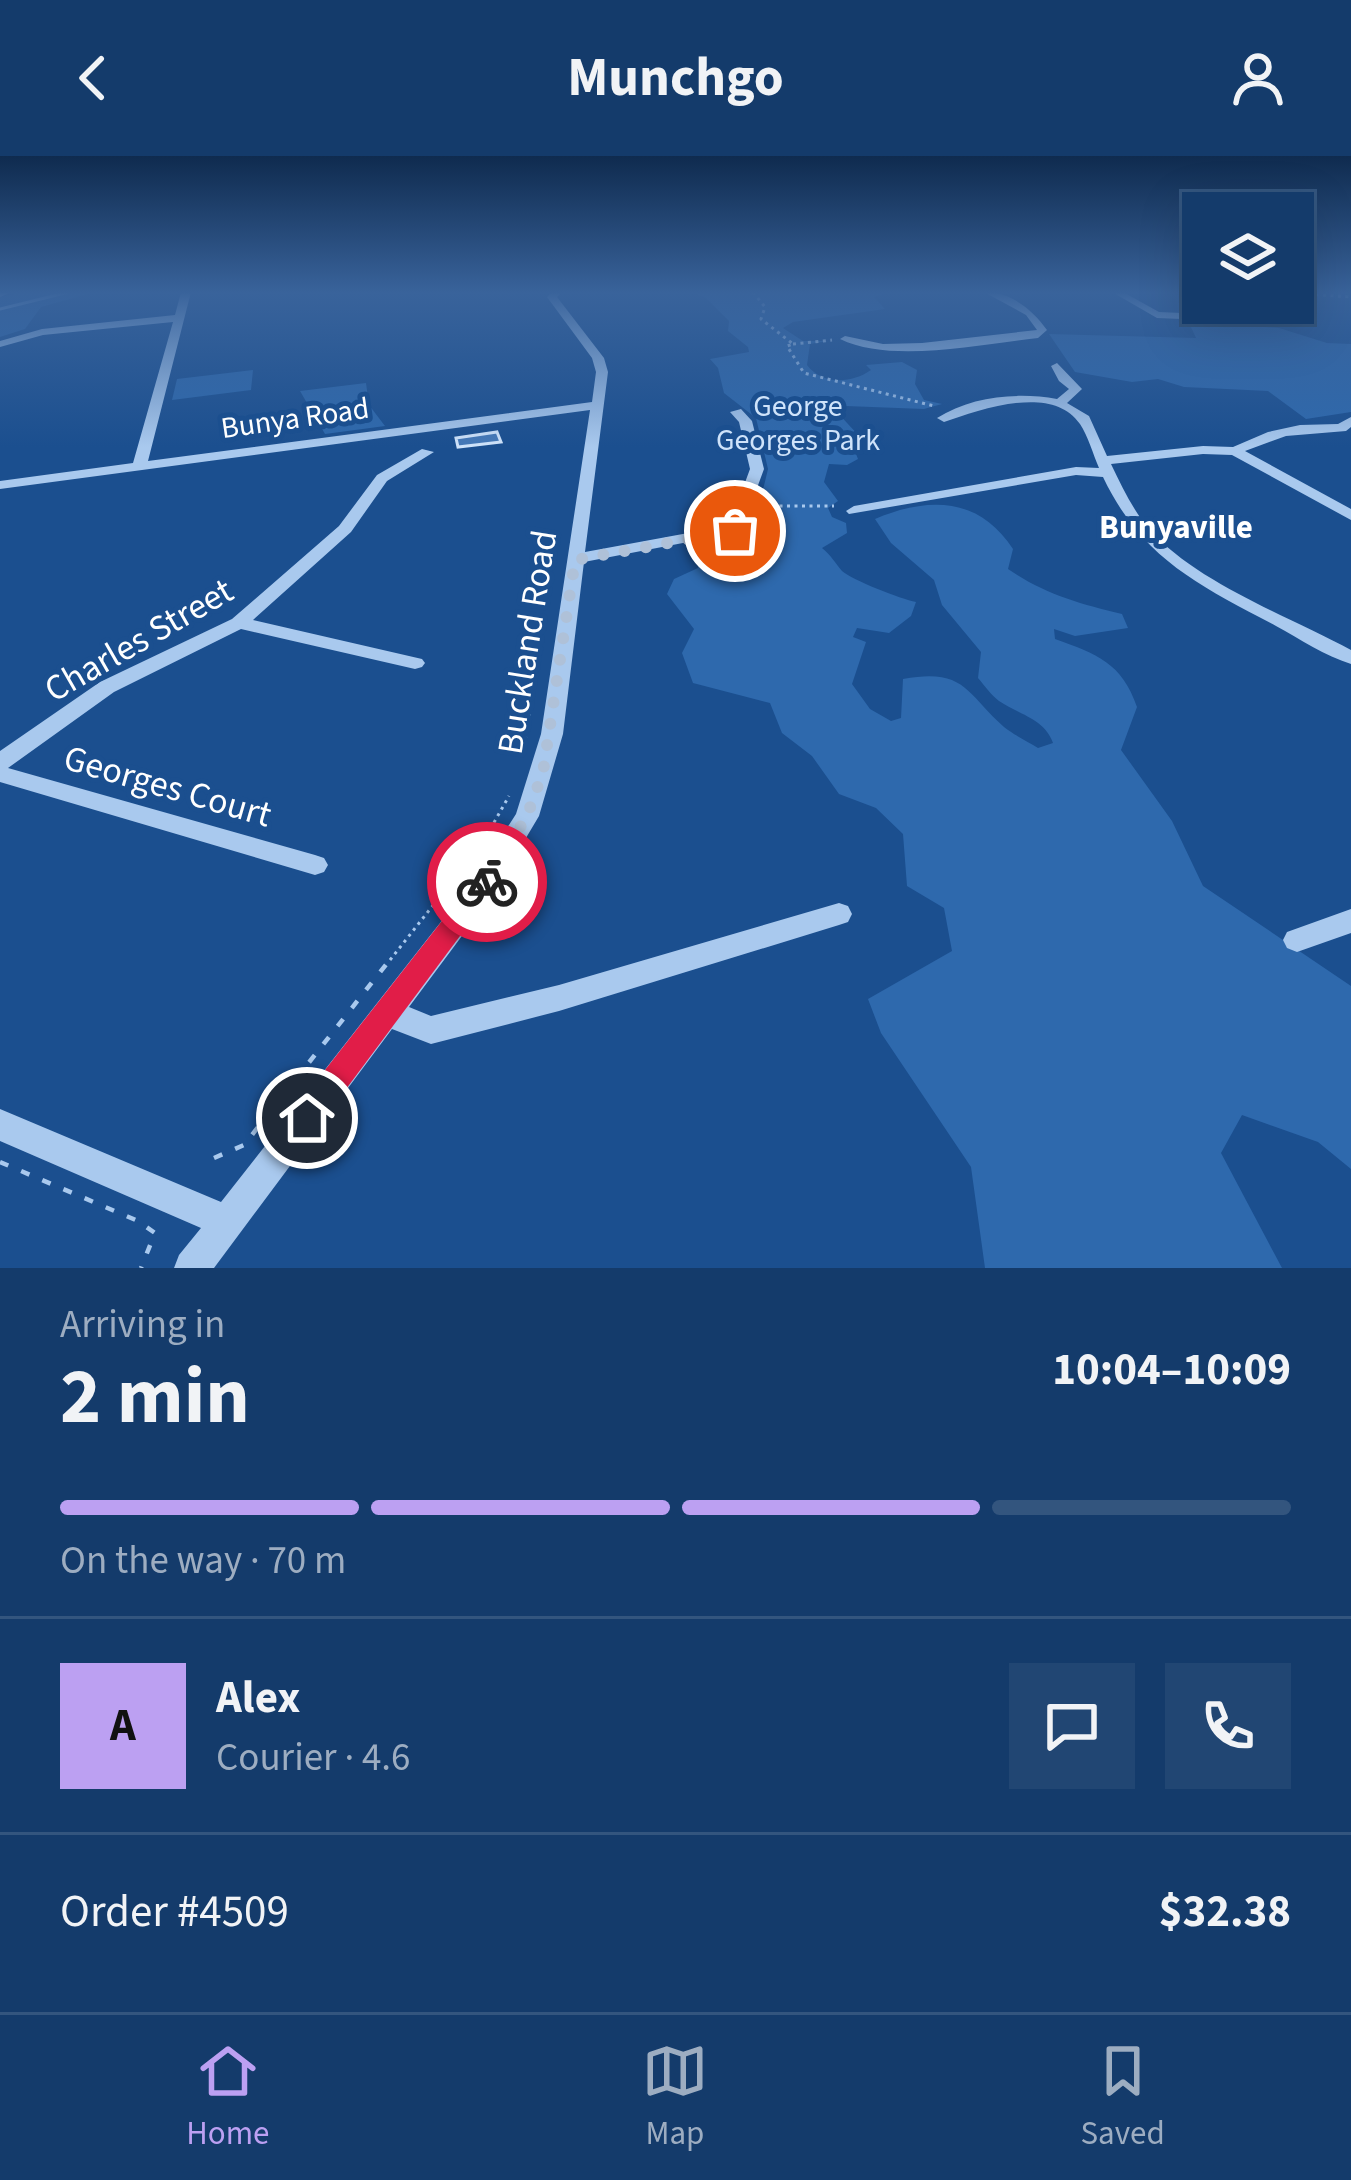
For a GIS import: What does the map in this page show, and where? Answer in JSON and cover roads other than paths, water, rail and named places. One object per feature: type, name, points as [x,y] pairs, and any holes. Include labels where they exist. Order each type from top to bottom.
[{"type":"street","points":[[139,467],[171,344]]},
{"type":"street","name":"Buckland Road","points":[[192,1268],[482,889],[527,816],[552,734],[602,372],[587,344]]},
{"type":"street","points":[[873,344],[927,344]]},
{"type":"street","points":[[1040,344],[1045,346]]},
{"type":"street","points":[[1057,366],[1076,388],[1059,404]]},
{"type":"street","points":[[948,416],[977,403],[1031,400],[1059,404],[1081,415],[1138,524],[1166,554],[1351,658]]},
{"type":"street","name":"Bunya Road","points":[[0,485],[597,405]]},
{"type":"street","points":[[575,560],[755,525],[758,516],[749,488],[757,469],[745,421],[736,412]]},
{"type":"street","points":[[1235,452],[1254,439],[1319,427],[1348,427]]},
{"type":"street","points":[[854,511],[1150,461],[1206,447],[1235,452],[1351,515]]},
{"type":"street","name":"Charles Street","points":[[0,762],[107,688],[239,623],[344,530],[382,478],[403,466],[426,461]]},
{"type":"street","points":[[239,623],[415,663]]},
{"type":"street","name":"Georges Court","points":[[0,774],[315,865]]},
{"type":"street","points":[[387,1013],[431,1030],[559,998],[839,914]]},
{"type":"street","points":[[1297,940],[1351,921]]},
{"type":"street","points":[[0,1125],[226,1222]]},
{"type":"district","name":"Bunyaville","points":[[1176,526]]},
{"type":"park label","name":"George Georges Park","points":[[798,423]]}]
